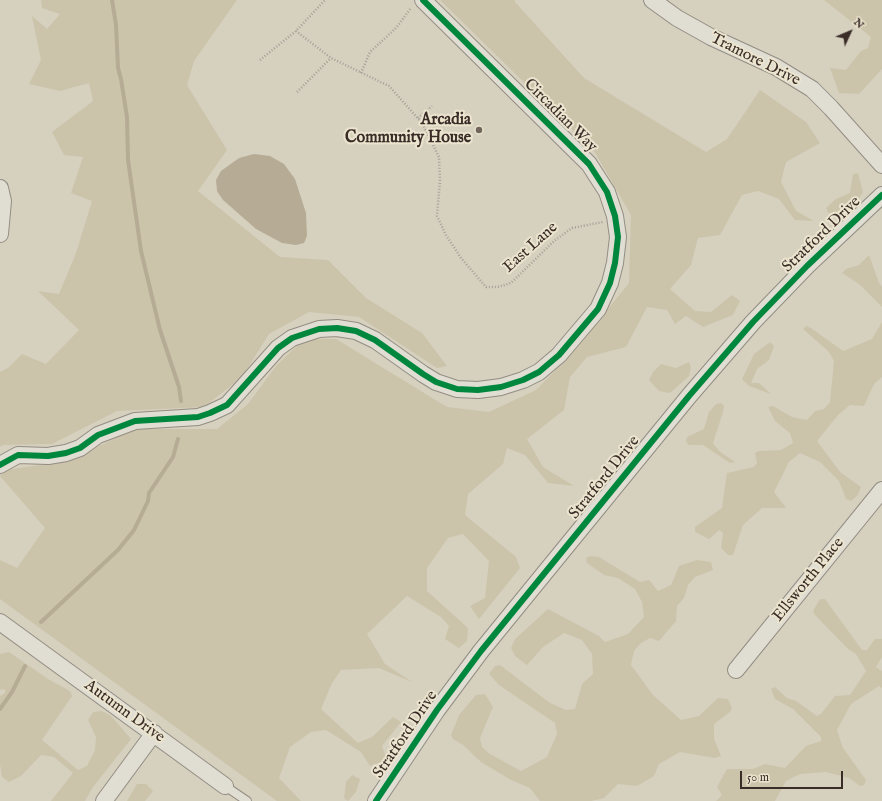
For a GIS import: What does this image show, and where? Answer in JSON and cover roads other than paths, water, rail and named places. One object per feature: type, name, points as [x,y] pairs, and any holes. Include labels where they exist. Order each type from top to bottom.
[{"type":"street","name":"Tramore Drive","points":[[652,0],[677,18],[711,37],[776,67],[812,89],[882,165]]},
{"type":"street","name":"Circadian Way","points":[[0,465],[18,455],[48,456],[66,453],[80,448],[98,435],[135,421],[198,417],[210,413],[227,405],[278,348],[292,338],[319,329],[337,328],[356,331],[375,340],[436,382],[457,389],[478,390],[501,387],[539,372],[559,356],[598,309],[610,283],[615,263],[618,237],[607,192],[590,164],[419,2]]},
{"type":"street","points":[[0,188],[3,201],[0,234]]},
{"type":"street","name":"Stratford Drive","points":[[376,801],[437,710],[481,652],[689,396],[753,322],[807,266],[882,195]]},
{"type":"street","name":"Ellsworth Place","points":[[736,670],[882,490]]},
{"type":"street","name":"Autumn Drive","points":[[0,622],[225,786]]},
{"type":"street","points":[[104,801],[154,733]]},
{"type":"lane","name":"Autumn Drive","points":[[225,786],[247,801]]},
{"type":"waterway","points":[[112,0],[116,25],[118,68],[127,117],[128,160],[141,251],[160,330],[179,387],[181,401]]},
{"type":"waterway","points":[[41,622],[118,550],[134,530],[148,501],[149,493],[173,457],[178,439]]},
{"type":"waterway","points":[[0,709],[12,692],[25,666]]},
{"type":"place","name":"Arcadia Community House","points":[[479,130]]}]
